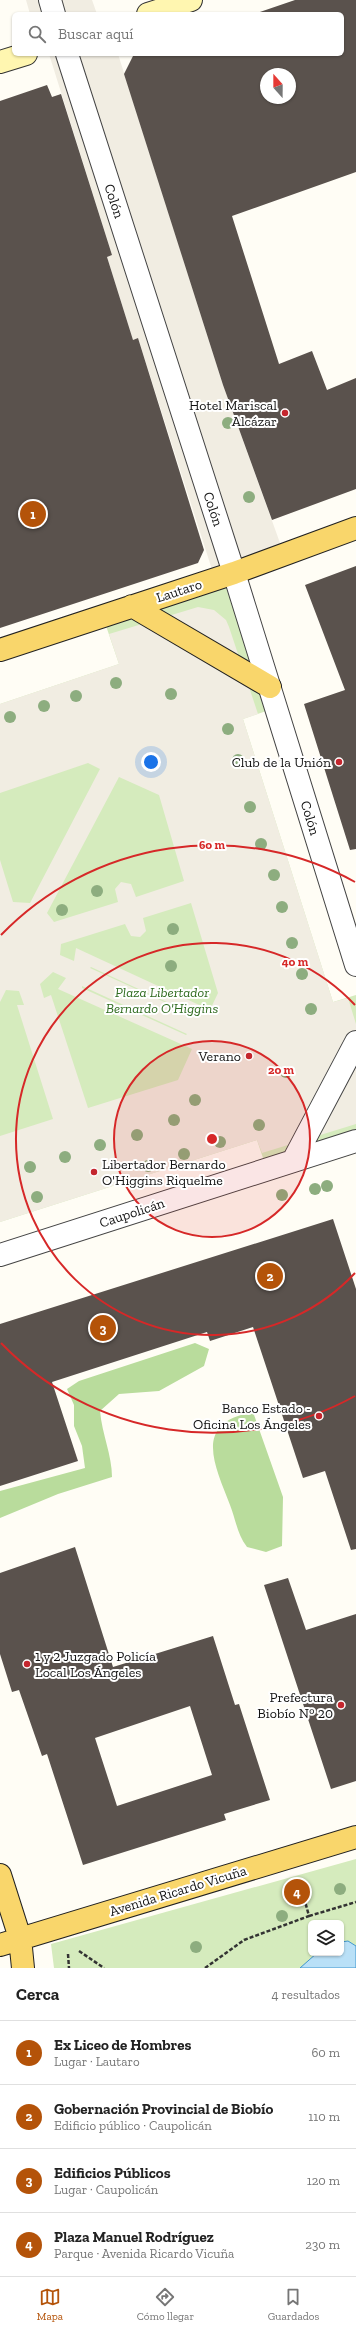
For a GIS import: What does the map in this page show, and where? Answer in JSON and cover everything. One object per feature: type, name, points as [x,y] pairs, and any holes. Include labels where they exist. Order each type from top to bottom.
[{"type":"main road","points":[[154,12],[191,0]]},
{"type":"main road","points":[[0,62],[20,56]]},
{"type":"main road","name":"Lautaro","points":[[0,650],[234,573],[356,528]]},
{"type":"main road","points":[[132,606],[270,687]]},
{"type":"main road","name":"Avenida Ricardo Vicuña","points":[[0,1945],[356,1837]]},
{"type":"main road","points":[[0,1875],[20,1938],[23,1968]]},
{"type":"street","points":[[50,0],[53,12]]},
{"type":"street","name":"Colón","points":[[68,56],[234,573],[356,966]]},
{"type":"street","points":[[293,1161],[356,1042]]},
{"type":"street","name":"Caupolicán","points":[[0,1255],[356,1141]]},
{"type":"path","points":[[299,1882],[310,1916]]},
{"type":"path","points":[[205,1968],[244,1940],[310,1916],[356,1902]]},
{"type":"path","points":[[77,1950],[104,1968]]},
{"type":"green space","name":"Plaza Libertador Bernardo O'Higgins","points":[[231,578],[272,709],[243,719],[333,1002],[356,995],[356,1137],[266,1167],[257,1140],[0,1222],[0,704],[119,664],[104,620]]},
{"type":"green space","points":[[195,1343],[209,1349],[204,1366],[159,1391],[119,1394],[100,1411],[112,1469],[112,1477],[58,1494],[0,1518],[0,1491],[85,1468],[82,1446],[74,1426],[74,1405],[67,1389],[79,1381]]},
{"type":"green space","points":[[253,1412],[283,1497],[282,1546],[266,1552],[247,1547],[241,1537],[219,1475],[213,1448],[215,1436],[222,1426],[234,1418]]},
{"type":"green space","points":[[356,1859],[356,1968],[54,1968],[51,1944]]},
{"type":"shaded area","points":[[26,0],[92,0],[96,12],[29,12]]},
{"type":"shaded area","points":[[50,56],[119,56],[223,385],[284,554],[215,579],[138,338],[133,340],[107,257],[112,255]]},
{"type":"shaded area","name":"Plaza Libertador Bernardo O'Higgins","points":[[198,607],[214,610],[226,620],[258,714],[243,719],[333,1002],[348,998],[356,1024],[356,1124],[262,1153],[257,1140],[0,1222],[0,1136],[53,1119],[17,1005],[24,1005],[19,991],[6,990],[0,1002],[0,860],[13,902],[30,903],[100,769],[88,763],[0,793],[0,704],[119,664],[109,634]],"holes":[[[119,777],[159,795],[184,881],[136,897],[131,884],[121,882],[115,889],[118,902],[54,922],[47,913]],[[191,903],[218,993],[210,1010],[76,948],[74,961],[60,955],[61,944],[125,924],[131,936],[140,937],[146,931],[143,918]],[[91,967],[195,1016],[90,968]],[[53,972],[66,978],[58,989],[192,1049],[178,1080],[88,1108],[51,995],[44,998],[40,984]],[[82,986],[187,1034],[186,1035],[82,988]]]},
{"type":"water","points":[[348,1941],[356,1946],[356,1968],[300,1968],[314,1956],[344,1956],[344,1942]]},
{"type":"building","points":[[295,0],[356,0],[356,172],[232,216],[279,364],[312,351],[327,390],[356,378],[356,489],[272,520],[223,385],[124,74],[133,56],[344,56],[344,12],[260,12]]},
{"type":"building","points":[[47,85],[52,97],[61,94],[112,255],[107,257],[133,340],[138,338],[204,550],[198,563],[0,628],[0,101]]},
{"type":"building","points":[[356,566],[356,849],[350,850],[304,704],[345,690],[305,585]]},
{"type":"building","points":[[333,1219],[356,1289],[356,1549],[351,1550],[325,1471],[303,1478],[253,1327],[210,1341],[207,1332],[52,1382],[78,1461],[0,1486],[0,1324]]},
{"type":"building","points":[[75,1547],[113,1667],[213,1636],[235,1705],[239,1704],[270,1800],[224,1814],[226,1820],[83,1865],[47,1754],[42,1756],[19,1690],[12,1692],[0,1654],[0,1573]],"holes":[[[190,1706],[212,1775],[117,1806],[95,1738]]]},
{"type":"building","points":[[288,1578],[306,1630],[356,1614],[356,1781],[331,1789],[264,1585]]},
{"type":"place","name":"Hotel Mariscal Alcázar","points":[[285,413]]},
{"type":"place","name":"Ex Liceo de Hombres","points":[[33,514]]},
{"type":"place","name":"Club de la Unión","points":[[339,762]]},
{"type":"place","name":"Verano","points":[[249,1056]]},
{"type":"place","name":"Libertador Bernardo O'Higgins Riquelme","points":[[94,1172]]},
{"type":"place","name":"Gobernación Provincial de Biobío","points":[[270,1276]]},
{"type":"place","name":"Edificios Públicos","points":[[103,1328]]},
{"type":"place","name":"Banco Estado - Oficina Los Ángeles","points":[[319,1416]]},
{"type":"place","name":"1 y 2 Juzgado Policía Local Los Ángeles","points":[[27,1664]]},
{"type":"place","name":"Prefectura Biobío N° 20","points":[[341,1705]]},
{"type":"place","name":"Plaza Manuel Rodríguez","points":[[297,1892]]}]
